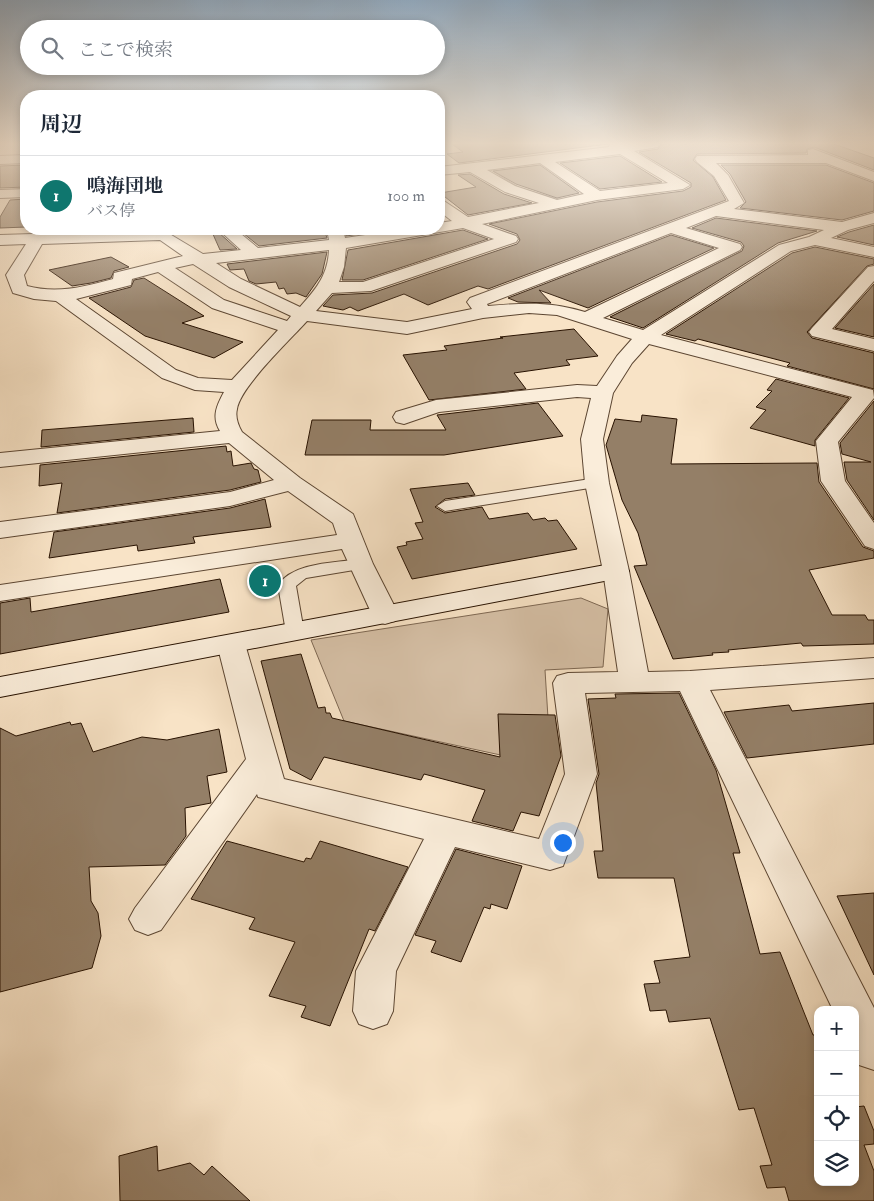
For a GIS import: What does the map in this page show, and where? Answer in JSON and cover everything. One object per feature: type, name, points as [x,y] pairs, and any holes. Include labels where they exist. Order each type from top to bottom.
[{"type":"street","points":[[545,200],[560,205]]},
{"type":"street","points":[[445,227],[580,200]]},
{"type":"street","points":[[483,312],[476,302],[717,212],[737,203],[736,200]]},
{"type":"street","points":[[326,288],[366,287],[510,239],[467,224],[445,208]]},
{"type":"street","points":[[717,212],[842,227]]},
{"type":"street","points":[[636,682],[616,571],[597,483],[592,439],[603,393],[624,360],[645,336],[784,248],[815,240],[842,227],[874,218]]},
{"type":"street","points":[[588,318],[734,247],[673,228]]},
{"type":"street","points":[[0,240],[37,239],[72,235]]},
{"type":"street","points":[[163,235],[196,259],[297,322]]},
{"type":"street","points":[[233,235],[253,252]]},
{"type":"street","points":[[37,239],[15,275],[19,289],[38,295],[62,297],[125,281],[120,277],[160,266],[359,235]]},
{"type":"street","points":[[337,237],[335,274],[326,288],[297,322],[237,386],[226,409],[227,425],[234,436],[292,483],[344,519],[356,552],[385,615]]},
{"type":"street","points":[[815,240],[874,252]]},
{"type":"street","points":[[160,266],[218,304],[297,322],[407,328],[483,312],[536,308],[559,310],[645,336],[866,394],[827,441],[833,481],[874,541]]},
{"type":"street","points":[[874,272],[819,332],[874,345]]},
{"type":"street","points":[[62,297],[169,374],[195,384],[237,386]]},
{"type":"street","points":[[404,417],[436,406],[577,391],[603,393]]},
{"type":"street","points":[[0,460],[234,436]]},
{"type":"street","points":[[0,530],[230,499],[292,483]]},
{"type":"street","points":[[0,594],[356,552]]},
{"type":"street","points":[[0,687],[616,571]]},
{"type":"street","points":[[231,644],[270,788],[550,856],[581,774],[568,683],[690,681],[874,668]]},
{"type":"street","points":[[690,681],[852,1006]]},
{"type":"street","points":[[148,919],[263,760]]},
{"type":"street","points":[[373,1012],[376,971],[446,830]]},
{"type":"street","points":[[859,1019],[874,1051]]},
{"type":"lane","points":[[445,506],[597,483]]},
{"type":"lane","points":[[295,632],[287,585],[301,574],[356,552]]},
{"type":"shaded area","points":[[581,598],[608,609],[603,667],[545,670],[551,766],[344,721],[311,640]]},
{"type":"building","points":[[10,200],[20,200],[20,227],[0,228],[0,217]]},
{"type":"building","points":[[449,200],[523,200],[532,203],[468,215]]},
{"type":"building","points":[[612,200],[726,200],[488,289],[478,286],[428,305],[404,294],[358,311],[350,307],[343,310],[323,306],[333,295],[372,293],[517,244],[520,240],[517,234],[489,224]]},
{"type":"building","points":[[745,200],[874,200],[874,211],[842,220],[740,208],[746,202]]},
{"type":"building","points":[[716,218],[817,231],[778,243],[643,328],[610,317],[742,251],[744,246],[741,242],[692,228]]},
{"type":"building","points":[[874,225],[874,245],[837,237],[849,232]]},
{"type":"building","points":[[463,230],[488,239],[363,280],[342,280],[348,250],[434,235],[445,235],[445,233]]},
{"type":"building","points":[[213,235],[221,235],[237,249],[220,250]]},
{"type":"building","points":[[245,235],[326,235],[327,238],[259,246]]},
{"type":"building","points":[[671,235],[714,248],[588,308],[539,290],[551,303],[518,302],[508,298]]},
{"type":"building","points":[[815,247],[874,259],[874,264],[867,266],[807,332],[812,338],[874,353],[874,389],[787,366],[790,363],[698,339],[695,341],[666,334],[792,253]]},
{"type":"building","points":[[327,252],[322,274],[306,297],[296,293],[287,294],[284,288],[279,289],[276,282],[256,284],[249,281],[244,269],[230,270],[227,264]]},
{"type":"building","points":[[111,257],[129,267],[114,271],[111,278],[91,283],[72,286],[49,270]]},
{"type":"building","points":[[144,278],[204,316],[182,323],[243,342],[214,358],[145,336],[89,298],[131,287],[134,280]]},
{"type":"building","points":[[874,284],[874,337],[835,328]]},
{"type":"building","points":[[574,329],[598,356],[566,360],[570,365],[514,373],[526,389],[429,400],[403,355],[447,350],[444,346],[503,338],[500,337]]},
{"type":"building","points":[[776,379],[849,398],[815,440],[815,446],[750,428],[766,410],[756,407],[772,391],[767,390]]},
{"type":"building","points":[[874,401],[874,520],[847,480],[844,462],[871,462],[842,454],[840,443]]},
{"type":"building","points":[[538,403],[563,436],[444,455],[305,455],[312,420],[371,420],[370,430],[446,430],[437,415]]},
{"type":"building","points":[[642,415],[677,419],[671,464],[817,463],[819,482],[863,547],[874,551],[874,558],[809,570],[832,615],[865,615],[868,620],[874,620],[874,644],[803,646],[801,643],[728,650],[729,652],[712,653],[713,655],[673,659],[634,566],[647,565],[638,533],[622,500],[606,445],[615,419],[641,422]]},
{"type":"building","points":[[193,418],[194,432],[41,447],[42,430]]},
{"type":"building","points":[[226,446],[227,452],[231,451],[233,466],[251,463],[254,469],[258,470],[261,482],[230,490],[57,513],[62,483],[39,486],[40,465]]},
{"type":"building","points":[[468,483],[475,495],[445,499],[435,507],[445,513],[482,507],[489,519],[528,513],[533,520],[545,518],[548,521],[557,520],[577,549],[412,579],[397,547],[407,545],[406,542],[423,539],[415,523],[423,522],[410,489]]},
{"type":"building","points":[[265,499],[271,527],[193,537],[195,543],[138,551],[137,545],[49,558],[54,532],[230,508]]},
{"type":"building","points":[[220,579],[229,612],[0,654],[0,603],[30,598],[31,612]]},
{"type":"building","points":[[301,654],[318,708],[325,707],[326,713],[330,713],[332,718],[500,757],[498,714],[555,715],[561,756],[539,816],[521,812],[513,831],[472,821],[485,790],[424,774],[421,780],[324,757],[311,780],[290,769],[261,661]]},
{"type":"building","points":[[679,693],[716,770],[740,853],[733,853],[760,954],[780,952],[814,1035],[814,1186],[859,1186],[859,1107],[864,1106],[874,1131],[874,1144],[864,1145],[874,1171],[874,1201],[789,1201],[785,1187],[767,1188],[760,1166],[772,1165],[754,1108],[739,1110],[710,1018],[669,1022],[666,1010],[650,1011],[644,984],[660,983],[654,961],[690,957],[674,878],[598,878],[594,851],[603,851],[596,783],[599,774],[588,699],[616,698],[615,694]]},
{"type":"building","points":[[874,703],[874,744],[747,758],[724,712],[789,705],[792,711]]},
{"type":"building","points":[[70,722],[71,725],[81,723],[93,752],[142,737],[167,740],[219,729],[227,772],[207,776],[211,803],[185,808],[186,836],[165,865],[89,867],[91,901],[98,913],[101,936],[92,968],[0,992],[0,728],[16,736]]},
{"type":"building","points":[[227,841],[304,862],[306,858],[311,859],[320,841],[408,867],[375,931],[369,929],[330,1026],[301,1017],[306,1006],[269,996],[295,942],[249,929],[255,918],[191,899]]},
{"type":"building","points":[[456,849],[522,866],[507,909],[491,904],[490,909],[484,907],[461,962],[431,952],[436,941],[415,935]]},
{"type":"building","points":[[874,893],[874,975],[837,896]]},
{"type":"building","points":[[157,1146],[158,1171],[190,1163],[204,1175],[212,1166],[250,1201],[120,1201],[119,1156]]},
{"type":"place","name":"鳴海団地","points":[[265,581]]}]
